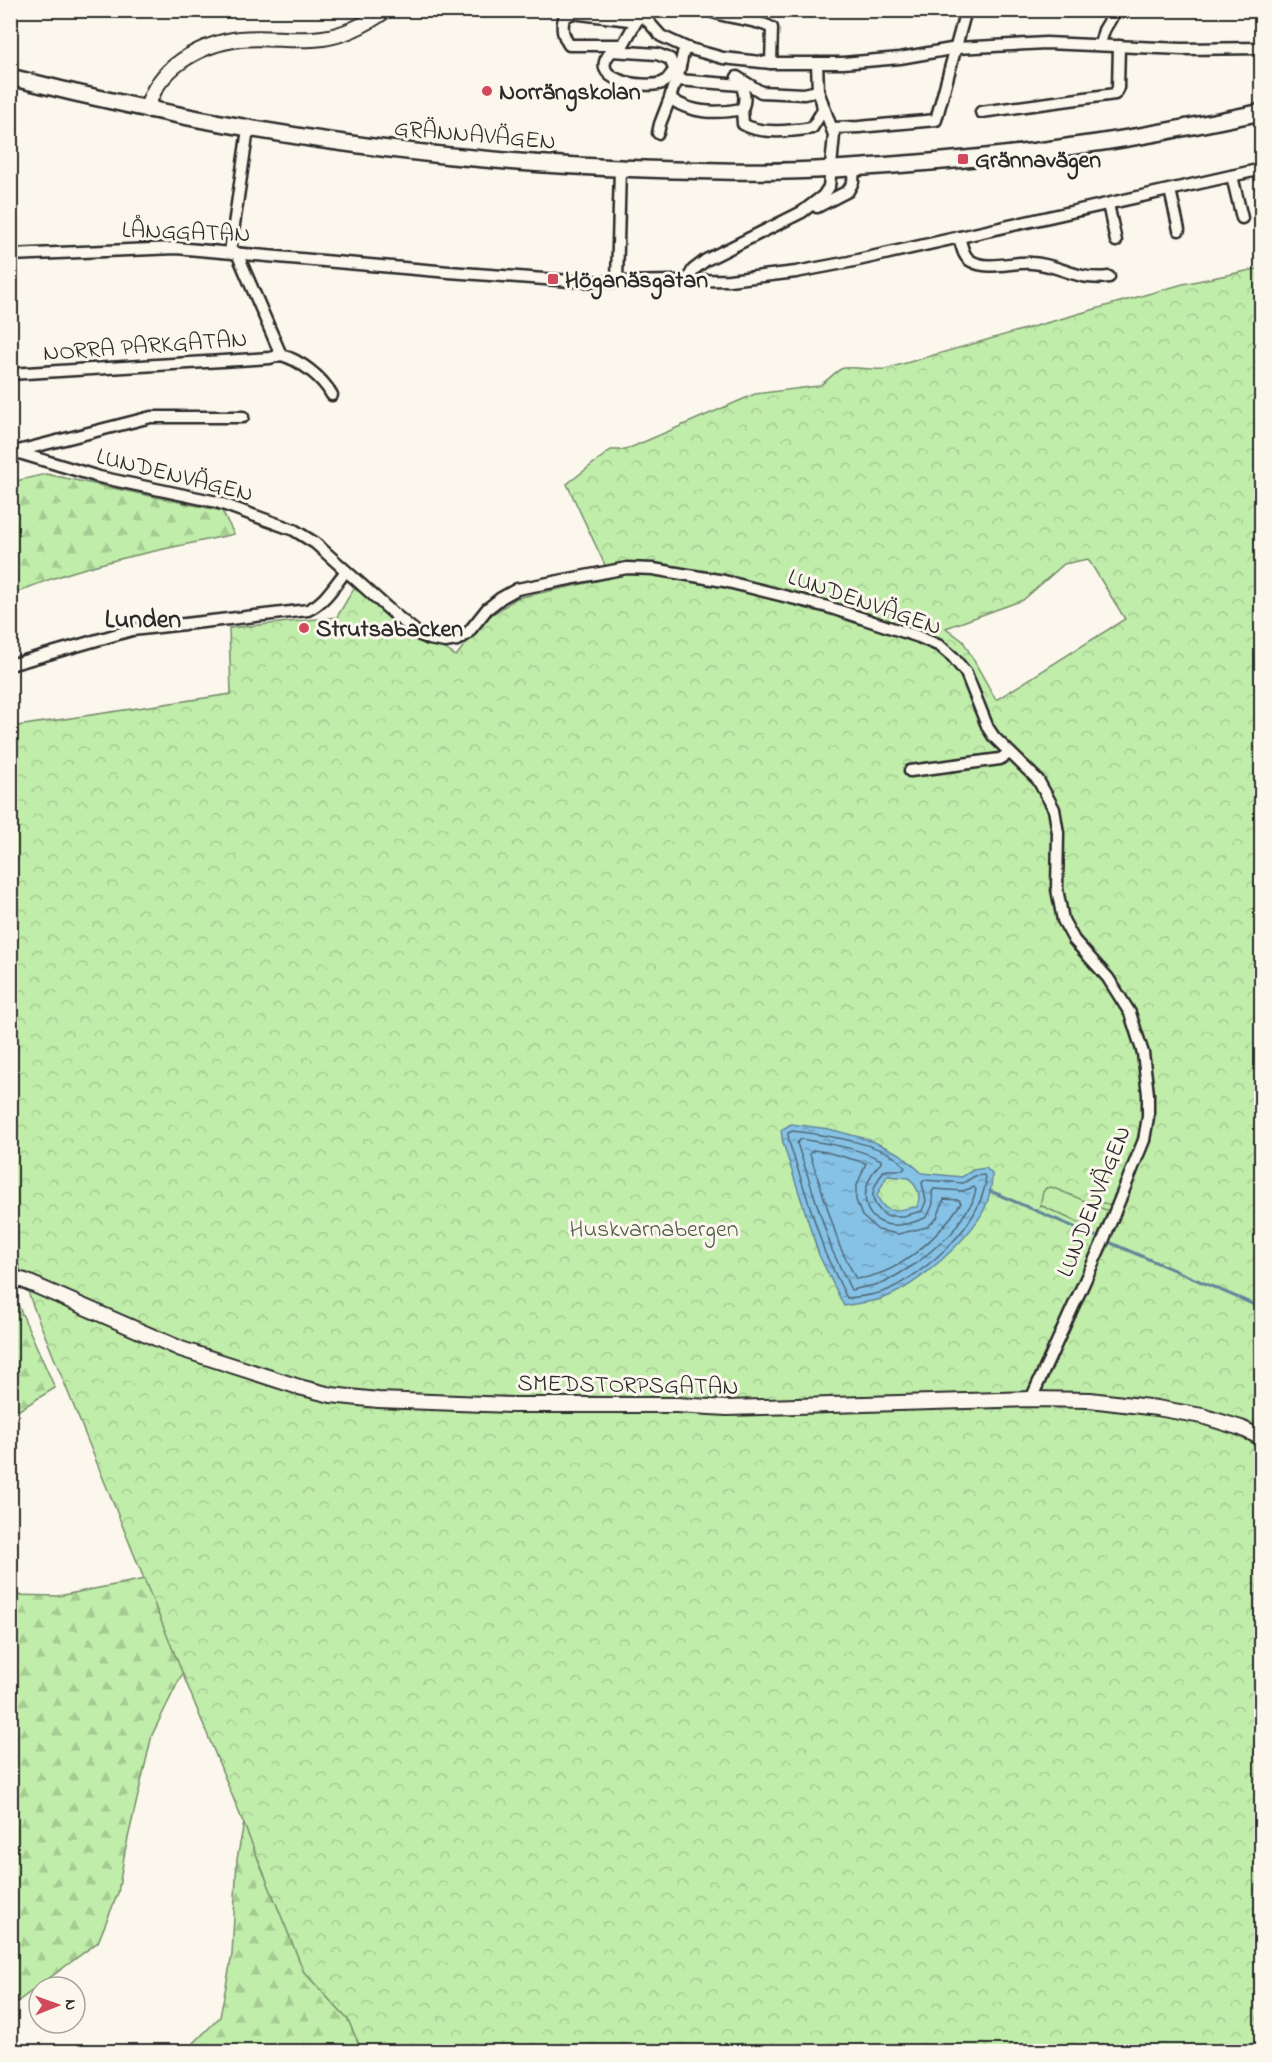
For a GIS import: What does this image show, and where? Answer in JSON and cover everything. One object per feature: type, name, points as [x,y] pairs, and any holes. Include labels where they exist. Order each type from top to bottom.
[{"type":"main road","name":"GRÄNNAVÄGEN","points":[[10,77],[147,110],[248,129],[347,144],[448,156],[699,171],[831,170],[986,157],[1074,147],[1160,133],[1262,112]]},
{"type":"street","points":[[147,110],[149,99],[169,70],[186,57],[205,48],[242,39],[326,38],[352,29],[386,10]]},
{"type":"street","points":[[708,10],[728,17],[753,20],[772,28],[771,63]]},
{"type":"street","points":[[832,128],[859,128],[936,120],[966,10]]},
{"type":"street","points":[[1100,44],[1104,30],[1116,10]]},
{"type":"street","points":[[638,15],[623,45],[569,45],[563,36],[561,27],[564,18],[572,13],[638,15],[661,36],[687,48],[731,58],[771,63],[843,63],[957,48],[1046,43],[1194,49],[1262,48]]},
{"type":"street","points":[[981,112],[1115,94],[1118,88],[1119,45]]},
{"type":"street","points":[[658,133],[683,53],[687,48]]},
{"type":"street","points":[[677,74],[670,59],[657,54],[612,51],[606,62],[605,70],[609,75],[640,84],[662,83],[677,74],[703,80],[739,81],[760,92],[804,94],[818,91]]},
{"type":"street","points":[[731,58],[744,92],[743,124],[749,128],[780,131],[812,128],[823,110],[822,102]]},
{"type":"street","points":[[802,212],[823,196],[829,187],[831,170],[834,135],[818,91],[817,63]]},
{"type":"street","points":[[670,98],[678,104],[703,112],[717,113],[742,109]]},
{"type":"street","points":[[248,129],[234,252],[281,355],[294,358],[327,386],[332,395]]},
{"type":"street","points":[[617,282],[620,168]]},
{"type":"street","points":[[687,280],[693,270],[706,260],[848,191],[853,182],[854,168]]},
{"type":"street","name":"LÅNGGATAN","points":[[10,255],[152,248],[234,252],[553,279],[617,282],[729,280],[796,272],[849,262],[1262,169]]},
{"type":"street","points":[[1232,176],[1242,218]]},
{"type":"street","points":[[1170,190],[1179,230]]},
{"type":"street","points":[[1108,204],[1116,241]]},
{"type":"street","points":[[959,237],[965,256],[978,264],[1029,262],[1083,278],[1109,277]]},
{"type":"street","name":"NORRA PARKGATAN","points":[[10,374],[270,358],[281,355]]},
{"type":"street","points":[[12,454],[41,444],[151,417],[243,417]]},
{"type":"street","name":"LUNDENVÄGEN","points":[[12,454],[99,477],[217,502],[294,530],[315,543],[420,635],[429,639],[446,642],[457,640],[467,634],[487,609],[501,598],[517,590],[627,568],[667,570],[777,593],[919,637],[940,646],[953,657],[966,673],[988,728],[1001,745],[1038,780],[1054,810],[1058,833],[1057,889],[1063,920],[1074,940],[1108,978],[1131,1013],[1143,1053],[1148,1094],[1148,1117],[1144,1140],[1103,1241],[1031,1399]]},
{"type":"street","points":[[10,665],[132,630],[308,610],[317,606],[326,597],[345,571]]},
{"type":"street","points":[[909,771],[1000,759],[1010,753]]},
{"type":"street","name":"SMEDSTORPSGATAN","points":[[10,1277],[25,1281],[181,1349],[331,1395],[378,1400],[511,1405],[665,1405],[727,1408],[1031,1399],[1090,1400],[1202,1416],[1241,1428],[1262,1438]]},
{"type":"green space","name":"Huskvarnabergen","points":[[1261,268],[1261,2051],[362,2051],[348,2020],[304,1972],[33,1306],[11,1243],[11,727],[231,694],[229,628],[337,617],[354,588],[456,656],[484,620],[517,598],[611,578],[567,484],[611,450],[625,450],[755,394],[818,386],[841,369],[885,369],[1183,284]],"holes":[[[1088,559],[1125,619],[996,700],[963,641],[946,628],[1023,600],[1064,564]]]},
{"type":"green space","points":[[46,474],[222,511],[234,534],[93,566],[11,595],[11,482]]},
{"type":"green space","points":[[1051,1187],[1095,1205],[1104,1203],[1111,1206],[1109,1211],[1098,1209],[1090,1224],[1081,1224],[1040,1205],[1043,1192],[1046,1188]]},
{"type":"green space","points":[[11,1289],[55,1388],[10,1415]]},
{"type":"green space","points":[[171,1574],[190,1658],[152,1735],[125,1851],[118,1893],[98,1942],[53,1975],[27,1975],[27,1995],[13,2005],[11,2042],[11,1595],[58,1596]]},
{"type":"green space","points":[[250,1792],[375,2051],[185,2052],[220,2017],[232,1955],[237,1859]]},
{"type":"water","points":[[791,1124],[829,1129],[870,1140],[900,1154],[922,1173],[962,1177],[973,1170],[986,1168],[992,1174],[991,1188],[984,1210],[977,1222],[955,1247],[929,1271],[902,1290],[884,1298],[844,1306],[819,1255],[783,1143],[781,1130]],"holes":[[[887,1176],[909,1178],[918,1191],[917,1207],[889,1210],[877,1195]]]},
{"type":"waterway","points":[[990,1191],[1095,1236]]},
{"type":"waterway","points":[[1111,1243],[1262,1308]]},
{"type":"place","name":"Norrängskolan","points":[[487,91]]},
{"type":"place","name":"Grännavägen","points":[[963,159]]},
{"type":"place","name":"Höganäsgatan","points":[[553,279]]},
{"type":"place","name":"Strutsabacken","points":[[304,628]]},
{"type":"district","name":"Lunden","points":[[143,618]]}]
